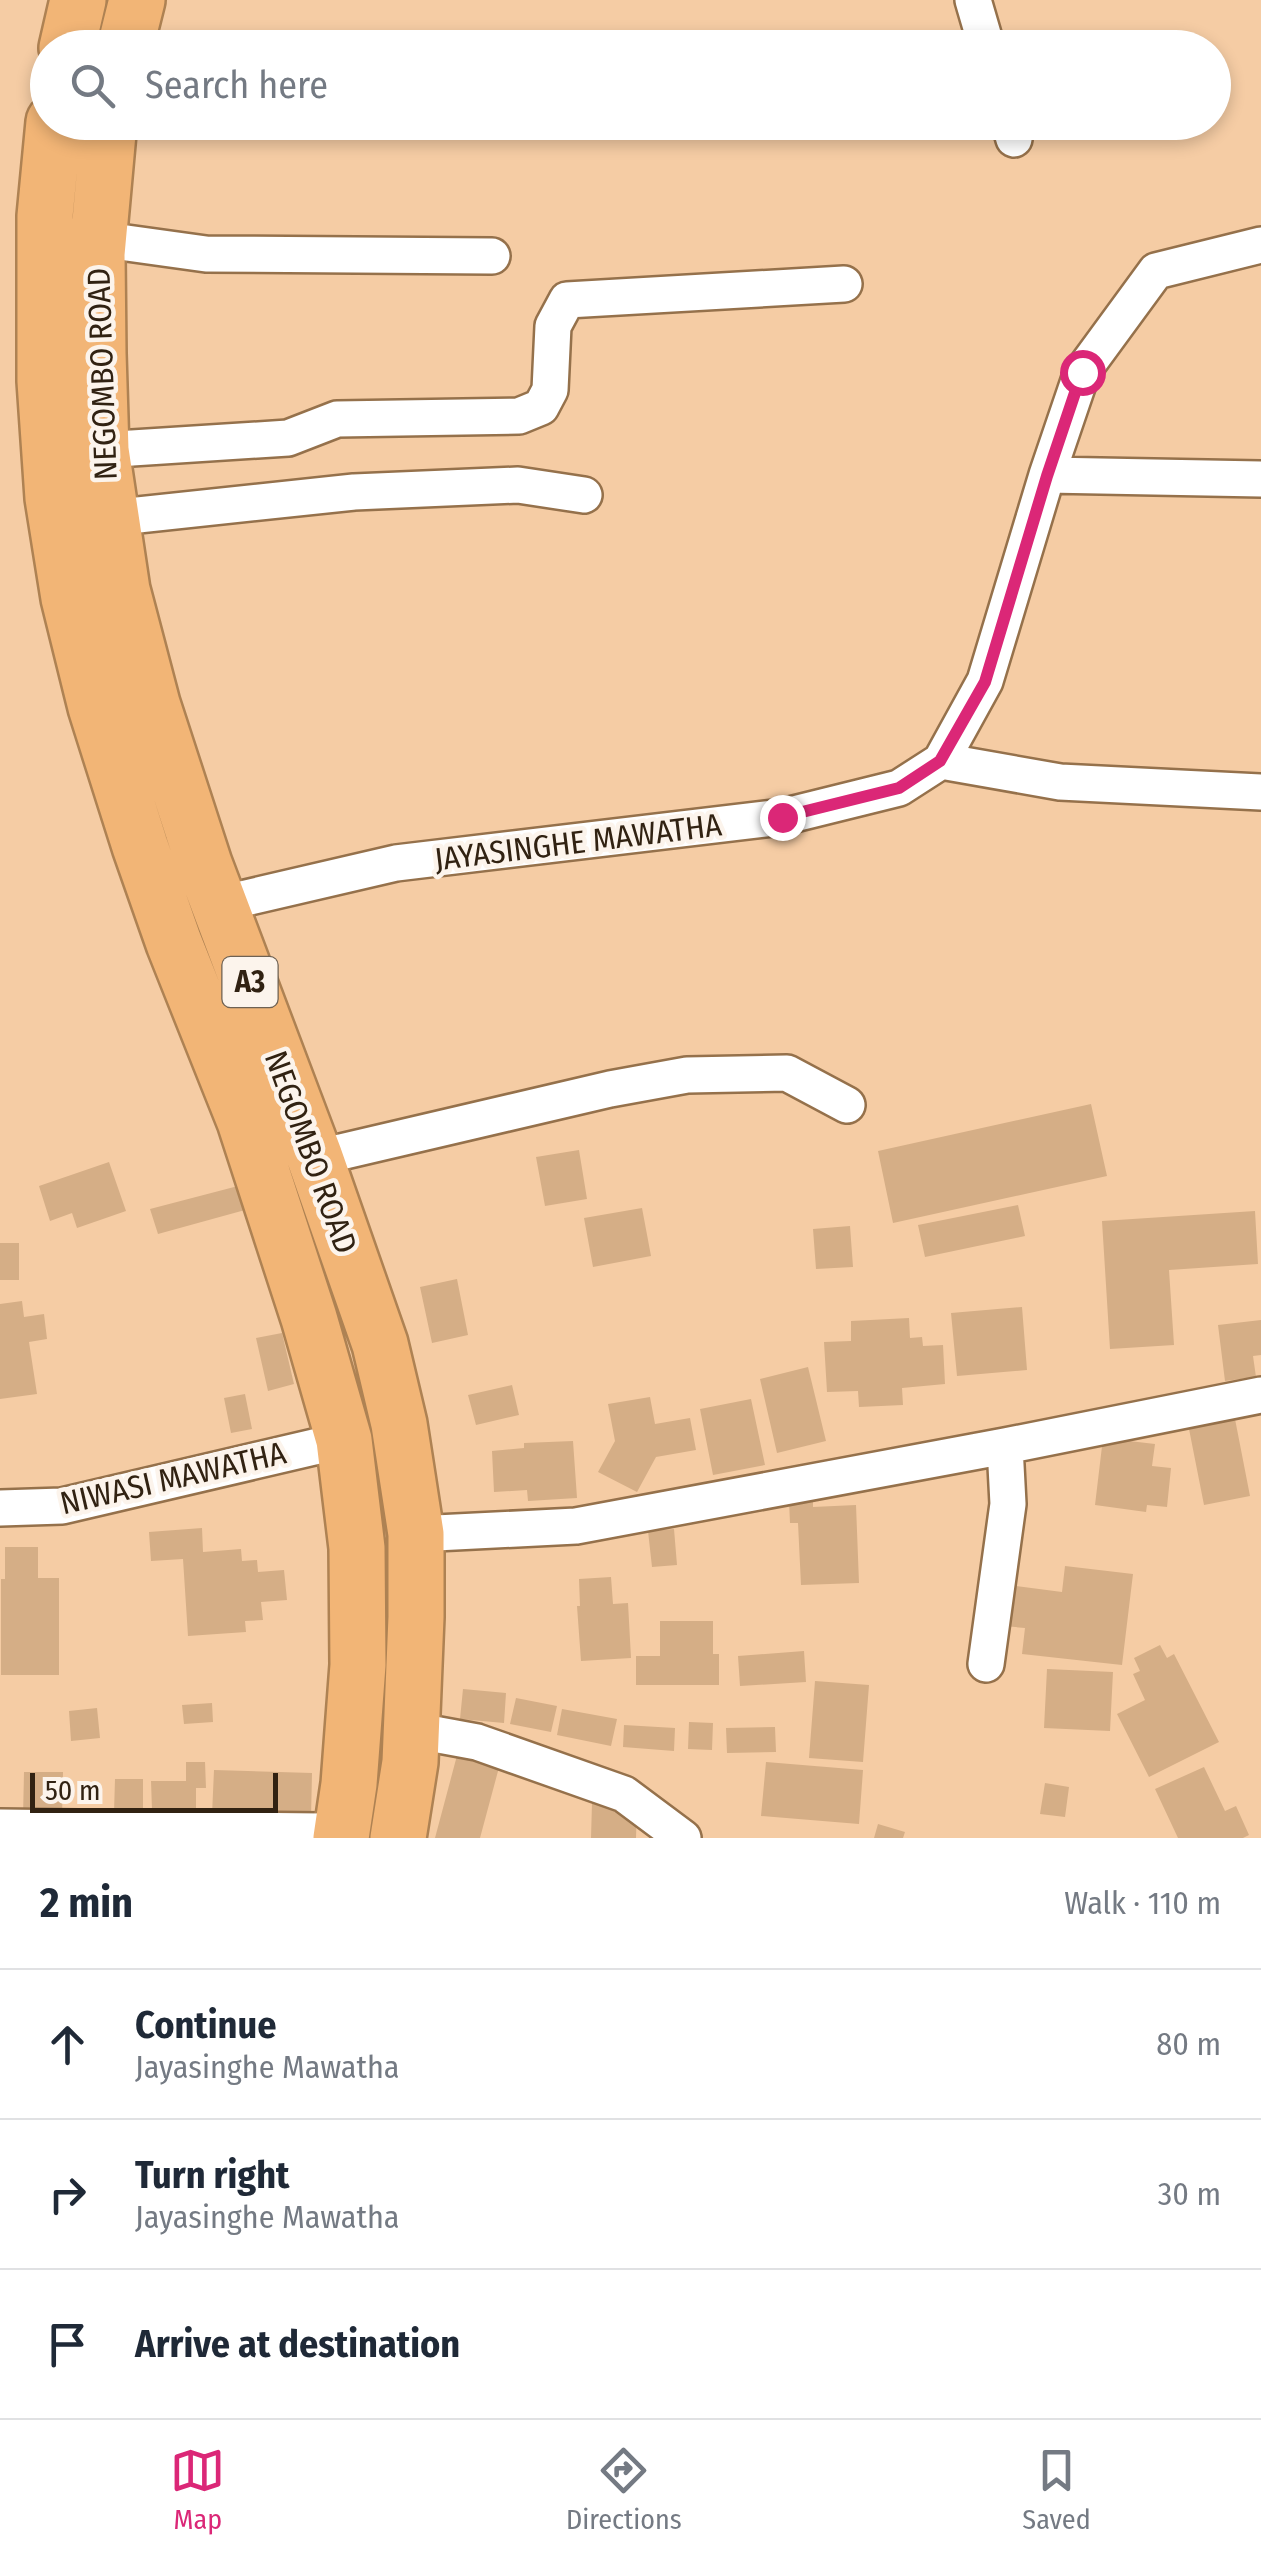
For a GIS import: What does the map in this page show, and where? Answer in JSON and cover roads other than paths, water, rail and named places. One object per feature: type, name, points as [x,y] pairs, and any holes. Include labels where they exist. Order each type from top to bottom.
[{"type":"highway","points":[[130,30],[137,0]]},
{"type":"highway","name":"NEGOMBO ROAD","points":[[52,140],[45,216],[45,380],[53,498],[69,598],[96,708],[140,846],[174,943],[246,1121],[344,1440],[357,1548],[358,1665],[341,1837]]},
{"type":"highway","name":"NEGOMBO ROAD","points":[[108,140],[98,239],[98,353],[101,450],[122,590],[152,704],[220,904],[380,1344],[399,1424],[416,1534],[416,1617],[412,1730],[398,1838]]},
{"type":"street","points":[[973,0],[982,30]]},
{"type":"street","points":[[98,239],[206,254],[492,256]]},
{"type":"street","name":"JAYASINGHE MAWATHA","points":[[220,904],[396,864],[782,817],[899,788],[940,761],[985,682],[1082,372],[1156,270],[1261,245]]},
{"type":"street","points":[[101,450],[288,438],[337,419],[518,416],[541,407],[550,390],[553,326],[567,300],[844,284]]},
{"type":"street","points":[[1047,476],[1261,479]]},
{"type":"street","points":[[110,518],[372,491],[518,485],[584,495]]},
{"type":"street","points":[[940,761],[1060,782],[1261,792]]},
{"type":"street","points":[[315,1158],[610,1089],[687,1075],[787,1073],[847,1105]]},
{"type":"street","points":[[416,1534],[576,1526],[1261,1395]]},
{"type":"street","name":"NIWASI MAWATHA","points":[[0,1508],[62,1506],[344,1440]]},
{"type":"street","points":[[986,1664],[1008,1504],[1006,1446]]},
{"type":"street","points":[[412,1730],[477,1742],[624,1794],[683,1838]]},
{"type":"street","points":[[0,1827],[321,1831],[341,1837]]}]
